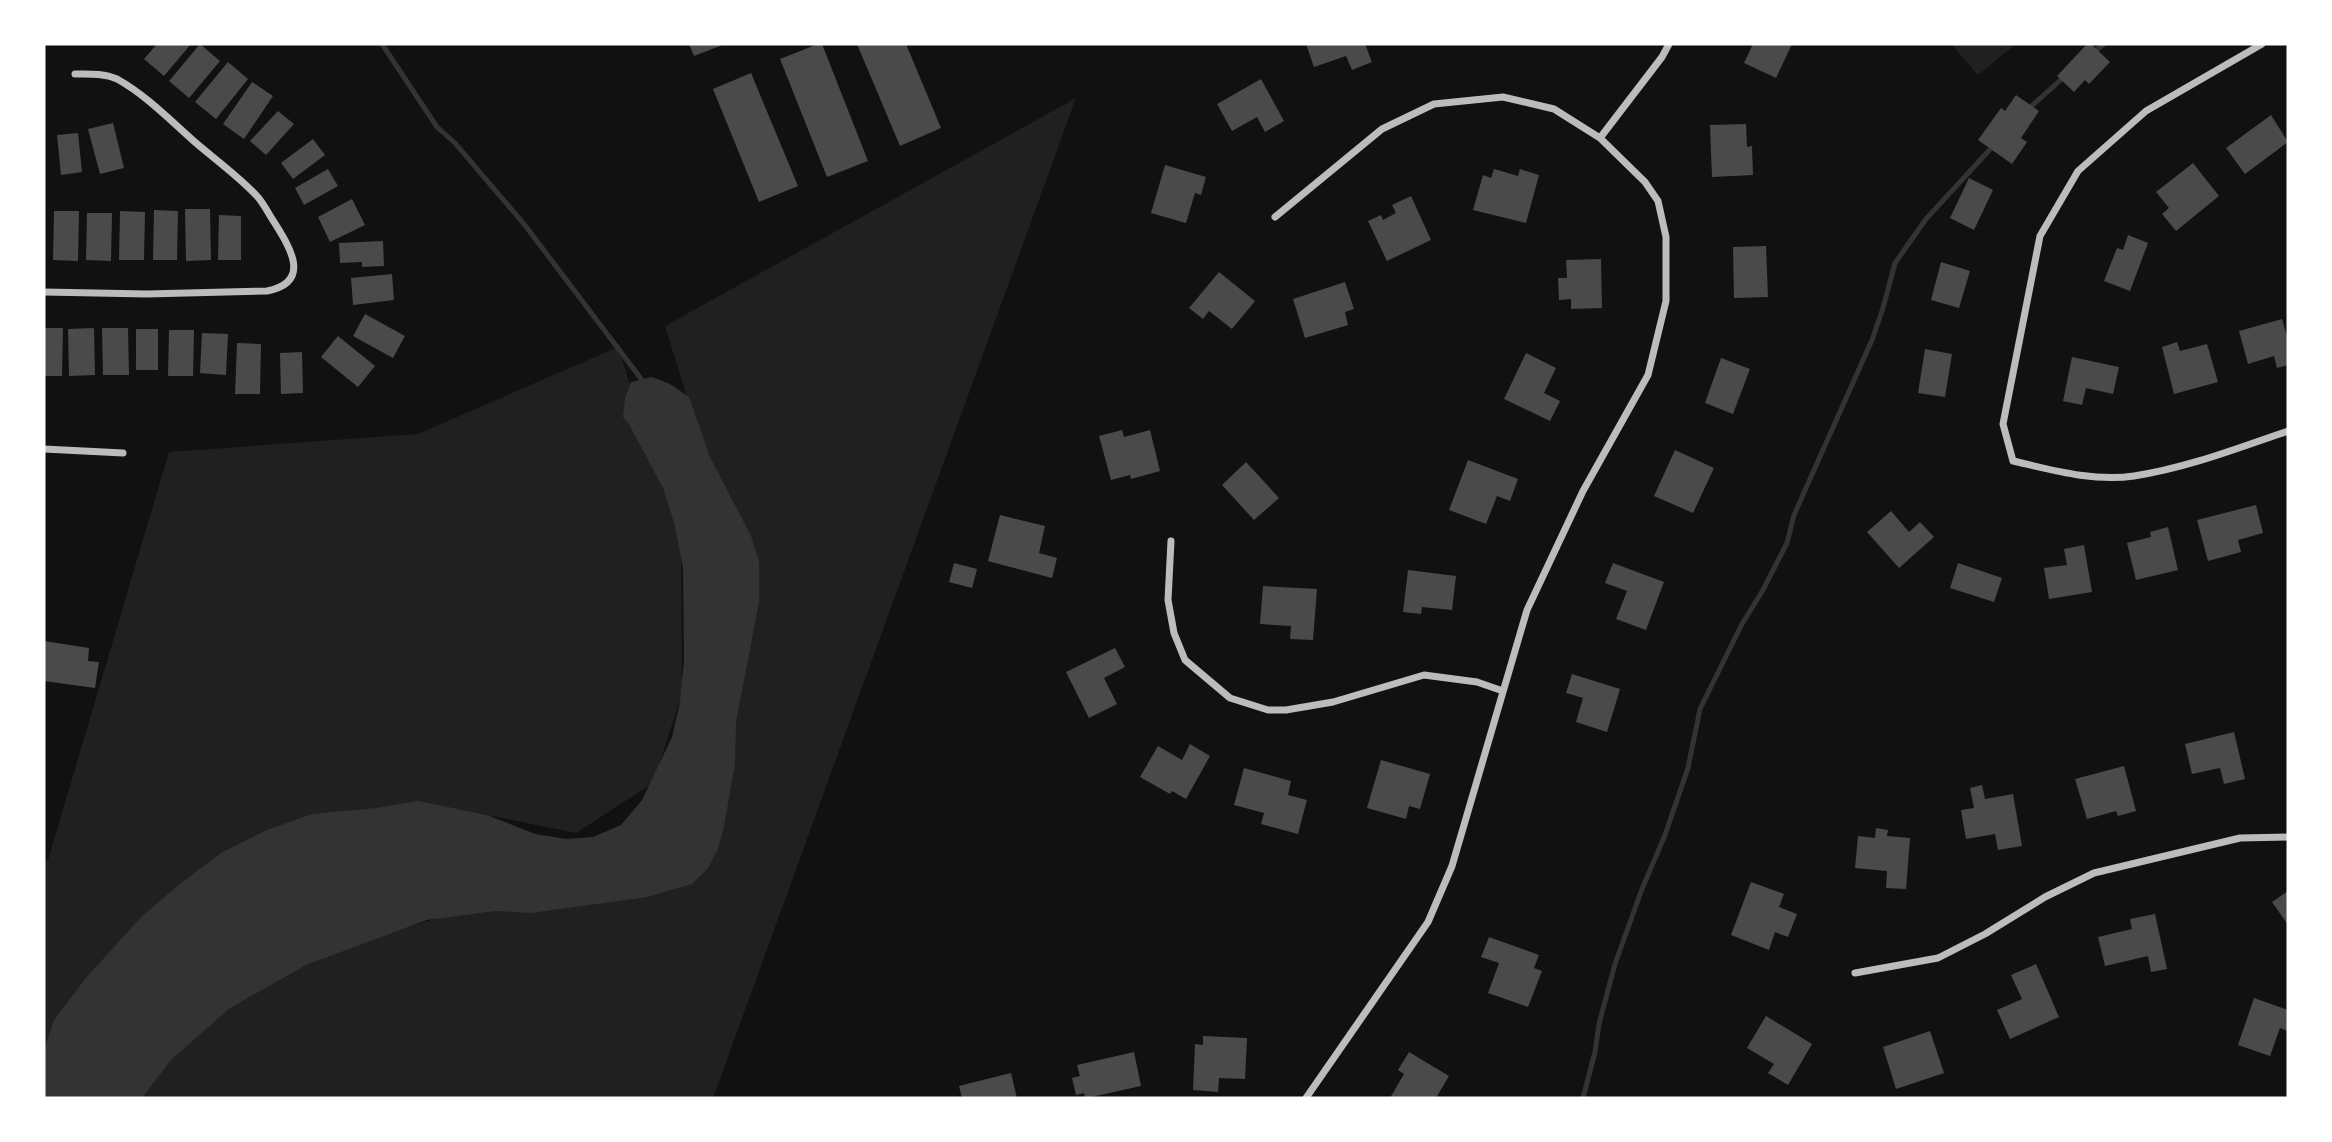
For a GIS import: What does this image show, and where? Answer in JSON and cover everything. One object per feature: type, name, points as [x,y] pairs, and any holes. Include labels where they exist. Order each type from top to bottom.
[{"type":"street","points":[[1600,138],[1669,44]]},
{"type":"street","points":[[2262,44],[2146,111],[2078,171],[2040,236],[2003,424],[2013,461],[2072,475],[2133,476],[2193,463],[2288,431]]},
{"type":"street","points":[[44,292],[147,294],[267,291],[284,284],[291,276],[295,264],[292,251],[258,196],[154,107],[115,78],[75,74]]},
{"type":"street","points":[[1275,217],[1382,129],[1434,104],[1503,97],[1554,109],[1600,138],[1645,182],[1658,201],[1666,237],[1666,301],[1647,374],[1583,491],[1527,610],[1452,866],[1428,922],[1306,1098]]},
{"type":"street","points":[[44,449],[123,453]]},
{"type":"street","points":[[1171,541],[1168,600],[1174,633],[1185,660],[1230,698],[1268,710],[1286,710],[1333,702],[1424,675],[1476,682],[1503,691]]},
{"type":"street","points":[[1855,973],[1938,958],[1985,934],[2045,897],[2094,873],[2240,838],[2288,837]]},
{"type":"shaded area","points":[[1951,44],[2016,44],[1978,75]]},
{"type":"shaded area","points":[[1076,98],[713,1098],[135,1098],[228,983],[463,910],[620,886],[738,563],[665,326]]},
{"type":"shaded area","points":[[618,347],[681,544],[682,694],[653,783],[576,833],[458,809],[44,1070],[44,861],[48,860],[169,452],[418,434]]},
{"type":"shaded area","points":[[652,377],[670,384],[689,397],[710,457],[751,536],[759,561],[759,602],[736,722],[735,764],[724,826],[718,849],[708,868],[692,884],[647,897],[531,913],[495,911],[427,920],[306,965],[230,1008],[171,1060],[142,1098],[44,1098],[44,1049],[54,1020],[85,979],[142,916],[180,884],[221,853],[267,830],[312,814],[418,801],[487,815],[535,834],[566,839],[593,837],[621,825],[642,800],[672,737],[680,702],[684,660],[683,568],[675,526],[663,488],[623,417],[625,398],[631,382]]},
{"type":"building","points":[[157,44],[191,44],[164,76],[144,59]]},
{"type":"building","points":[[200,44],[220,61],[189,98],[169,81]]},
{"type":"building","points":[[689,44],[725,44],[694,56]]},
{"type":"building","points":[[822,44],[868,161],[827,177],[780,59]]},
{"type":"building","points":[[857,44],[906,44],[941,128],[900,146]]},
{"type":"building","points":[[1306,44],[1365,44],[1372,62],[1352,70],[1346,56],[1314,67]]},
{"type":"building","points":[[1753,44],[1792,44],[1776,78],[1744,63]]},
{"type":"building","points":[[2087,44],[2091,44],[2110,62],[2089,84],[2085,80],[2074,92],[2057,76]]},
{"type":"building","points":[[228,62],[248,79],[216,119],[195,102]]},
{"type":"building","points":[[751,73],[798,186],[759,202],[713,89]]},
{"type":"building","points":[[1261,79],[1284,121],[1265,132],[1257,117],[1232,131],[1217,104]]},
{"type":"building","points":[[252,82],[273,96],[244,139],[223,124]]},
{"type":"building","points":[[2016,95],[2039,111],[2021,138],[2027,142],[2012,164],[1978,140],[2001,108],[2005,111]]},
{"type":"building","points":[[278,111],[294,124],[266,155],[250,141]]},
{"type":"building","points":[[2271,115],[2288,142],[2245,174],[2226,148]]},
{"type":"building","points":[[113,123],[124,168],[100,174],[88,129]]},
{"type":"building","points":[[1746,124],[1747,147],[1752,146],[1753,175],[1712,177],[1710,125]]},
{"type":"building","points":[[78,133],[82,172],[61,175],[57,135]]},
{"type":"building","points":[[313,139],[325,155],[293,179],[281,163]]},
{"type":"building","points":[[2193,163],[2219,196],[2176,231],[2162,214],[2169,208],[2156,192]]},
{"type":"building","points":[[1165,165],[1206,177],[1201,195],[1195,193],[1186,223],[1151,213]]},
{"type":"building","points":[[328,169],[338,186],[304,205],[295,188]]},
{"type":"building","points":[[1494,169],[1518,176],[1520,169],[1539,175],[1526,223],[1473,210],[1483,175],[1491,178]]},
{"type":"building","points":[[1969,178],[1993,190],[1974,230],[1950,218]]},
{"type":"building","points":[[1411,196],[1431,240],[1387,261],[1368,221],[1381,215],[1383,220],[1396,213],[1392,205]]},
{"type":"building","points":[[352,199],[365,225],[330,242],[318,217]]},
{"type":"building","points":[[185,209],[210,209],[211,260],[186,261]]},
{"type":"building","points":[[154,210],[178,211],[177,260],[153,260]]},
{"type":"building","points":[[54,211],[79,211],[78,261],[53,260]]},
{"type":"building","points":[[120,211],[145,212],[144,260],[119,260]]},
{"type":"building","points":[[87,213],[112,213],[111,261],[86,260]]},
{"type":"building","points":[[219,215],[241,216],[241,260],[218,260]]},
{"type":"building","points":[[2128,235],[2148,243],[2130,291],[2104,281],[2117,248],[2123,250]]},
{"type":"building","points":[[383,241],[384,266],[362,267],[362,262],[340,263],[339,243]]},
{"type":"building","points":[[1766,246],[1768,297],[1734,298],[1733,247]]},
{"type":"building","points":[[1601,259],[1602,308],[1571,309],[1571,299],[1559,300],[1558,278],[1567,278],[1566,260]]},
{"type":"building","points":[[1941,262],[1970,271],[1959,308],[1931,300]]},
{"type":"building","points":[[1219,272],[1255,301],[1232,329],[1209,311],[1203,319],[1189,308]]},
{"type":"building","points":[[392,274],[394,300],[353,305],[351,278]]},
{"type":"building","points":[[1345,282],[1354,309],[1345,312],[1348,325],[1305,338],[1293,299]]},
{"type":"building","points":[[365,314],[405,336],[393,358],[353,336]]},
{"type":"building","points":[[2282,319],[2288,340],[2288,365],[2277,368],[2274,356],[2248,364],[2239,331]]},
{"type":"building","points":[[44,328],[63,328],[62,376],[44,376]]},
{"type":"building","points":[[94,328],[95,375],[69,376],[68,329]]},
{"type":"building","points":[[102,328],[128,328],[129,375],[103,375]]},
{"type":"building","points":[[136,329],[158,329],[158,370],[136,370]]},
{"type":"building","points":[[169,330],[194,330],[193,376],[168,376]]},
{"type":"building","points":[[202,333],[228,334],[226,375],[200,373]]},
{"type":"building","points":[[338,336],[375,366],[358,387],[321,357]]},
{"type":"building","points":[[2177,342],[2180,351],[2207,344],[2218,382],[2174,394],[2162,347]]},
{"type":"building","points":[[237,343],[261,344],[260,394],[235,394]]},
{"type":"building","points":[[1925,349],[1952,354],[1945,397],[1918,393]]},
{"type":"building","points":[[302,352],[303,393],[281,394],[280,353]]},
{"type":"building","points":[[1526,353],[1556,368],[1544,393],[1560,401],[1550,421],[1504,399]]},
{"type":"building","points":[[2072,357],[2119,367],[2113,394],[2086,388],[2082,405],[2063,401]]},
{"type":"building","points":[[1721,358],[1750,369],[1733,414],[1705,403]]},
{"type":"building","points":[[1122,430],[1124,437],[1150,430],[1160,471],[1131,479],[1130,475],[1111,480],[1099,436]]},
{"type":"building","points":[[1675,450],[1714,468],[1693,513],[1654,496]]},
{"type":"building","points":[[1468,460],[1518,479],[1510,501],[1497,496],[1486,524],[1449,510]]},
{"type":"building","points":[[1246,462],[1279,498],[1254,520],[1222,485]]},
{"type":"building","points":[[2256,505],[2263,533],[2238,540],[2241,552],[2208,561],[2197,520]]},
{"type":"building","points":[[1891,511],[1909,532],[1920,522],[1934,537],[1899,568],[1867,532]]},
{"type":"building","points":[[1000,515],[1045,526],[1039,553],[1057,558],[1052,578],[988,561]]},
{"type":"building","points":[[2168,527],[2178,570],[2136,580],[2127,543],[2151,537],[2150,532]]},
{"type":"building","points":[[2084,545],[2092,592],[2049,599],[2044,568],[2067,565],[2064,549]]},
{"type":"building","points":[[954,563],[977,569],[972,588],[949,582]]},
{"type":"building","points":[[1613,563],[1664,582],[1646,630],[1616,619],[1627,591],[1605,583]]},
{"type":"building","points":[[1958,563],[2002,578],[1994,602],[1950,588]]},
{"type":"building","points":[[1408,570],[1456,576],[1452,610],[1422,607],[1421,614],[1403,612]]},
{"type":"building","points":[[1263,586],[1317,589],[1313,640],[1290,639],[1291,626],[1260,624]]},
{"type":"building","points":[[44,641],[89,648],[88,661],[99,662],[95,688],[44,681]]},
{"type":"building","points":[[1115,648],[1125,667],[1104,678],[1117,704],[1089,718],[1066,672]]},
{"type":"building","points":[[1572,674],[1620,689],[1607,732],[1576,722],[1583,698],[1566,693]]},
{"type":"building","points":[[2234,732],[2245,779],[2224,784],[2220,768],[2192,774],[2185,744]]},
{"type":"building","points":[[1190,744],[1210,756],[1186,799],[1172,791],[1170,794],[1140,777],[1158,746],[1182,760]]},
{"type":"building","points":[[1381,760],[1430,774],[1420,809],[1409,806],[1406,819],[1367,808]]},
{"type":"building","points":[[2124,766],[2136,811],[2118,816],[2116,811],[2087,819],[2075,779]]},
{"type":"building","points":[[1244,768],[1291,781],[1288,795],[1307,800],[1298,834],[1261,824],[1264,813],[1234,805]]},
{"type":"building","points":[[1982,785],[1985,799],[2013,794],[2022,846],[1998,850],[1995,834],[1966,839],[1961,810],[1974,808],[1970,788]]},
{"type":"building","points":[[1876,828],[1888,830],[1887,836],[1910,838],[1906,889],[1886,888],[1887,871],[1855,868],[1858,836],[1875,838]]},
{"type":"building","points":[[1751,882],[1784,894],[1779,907],[1797,914],[1788,937],[1775,932],[1769,950],[1731,935]]},
{"type":"building","points":[[2288,891],[2288,925],[2272,902]]},
{"type":"building","points":[[2155,914],[2167,969],[2151,972],[2148,956],[2105,966],[2098,937],[2132,929],[2130,919]]},
{"type":"building","points":[[1489,937],[1539,955],[1534,968],[1542,971],[1528,1007],[1488,993],[1499,963],[1481,957]]},
{"type":"building","points":[[2036,964],[2059,1017],[2010,1039],[1997,1010],[2022,999],[2011,975]]},
{"type":"building","points":[[2254,998],[2288,1010],[2287,1031],[2280,1028],[2270,1056],[2238,1045]]},
{"type":"building","points":[[1766,1016],[1812,1044],[1788,1085],[1768,1073],[1774,1064],[1747,1048]]},
{"type":"building","points":[[1930,1031],[1944,1073],[1896,1089],[1883,1047]]},
{"type":"building","points":[[1203,1036],[1247,1038],[1245,1079],[1219,1078],[1218,1092],[1193,1090],[1195,1044],[1203,1045]]},
{"type":"building","points":[[1134,1052],[1141,1086],[1087,1098],[1084,1093],[1076,1095],[1072,1078],[1080,1076],[1077,1065]]},
{"type":"building","points":[[1409,1052],[1449,1076],[1436,1098],[1390,1098],[1404,1074],[1398,1070]]},
{"type":"building","points":[[1011,1073],[1017,1098],[962,1098],[959,1086]]},
{"type":"waterway","points":[[382,44],[437,127],[455,143],[524,224],[645,384]]},
{"type":"waterway","points":[[2093,53],[2104,44]]},
{"type":"waterway","points":[[2027,110],[2064,77]]},
{"type":"waterway","points":[[1583,1098],[1615,964],[1688,768],[1700,709],[1742,624],[1787,543],[1794,515],[1872,340],[1895,263],[1926,219],[1994,145]]}]
